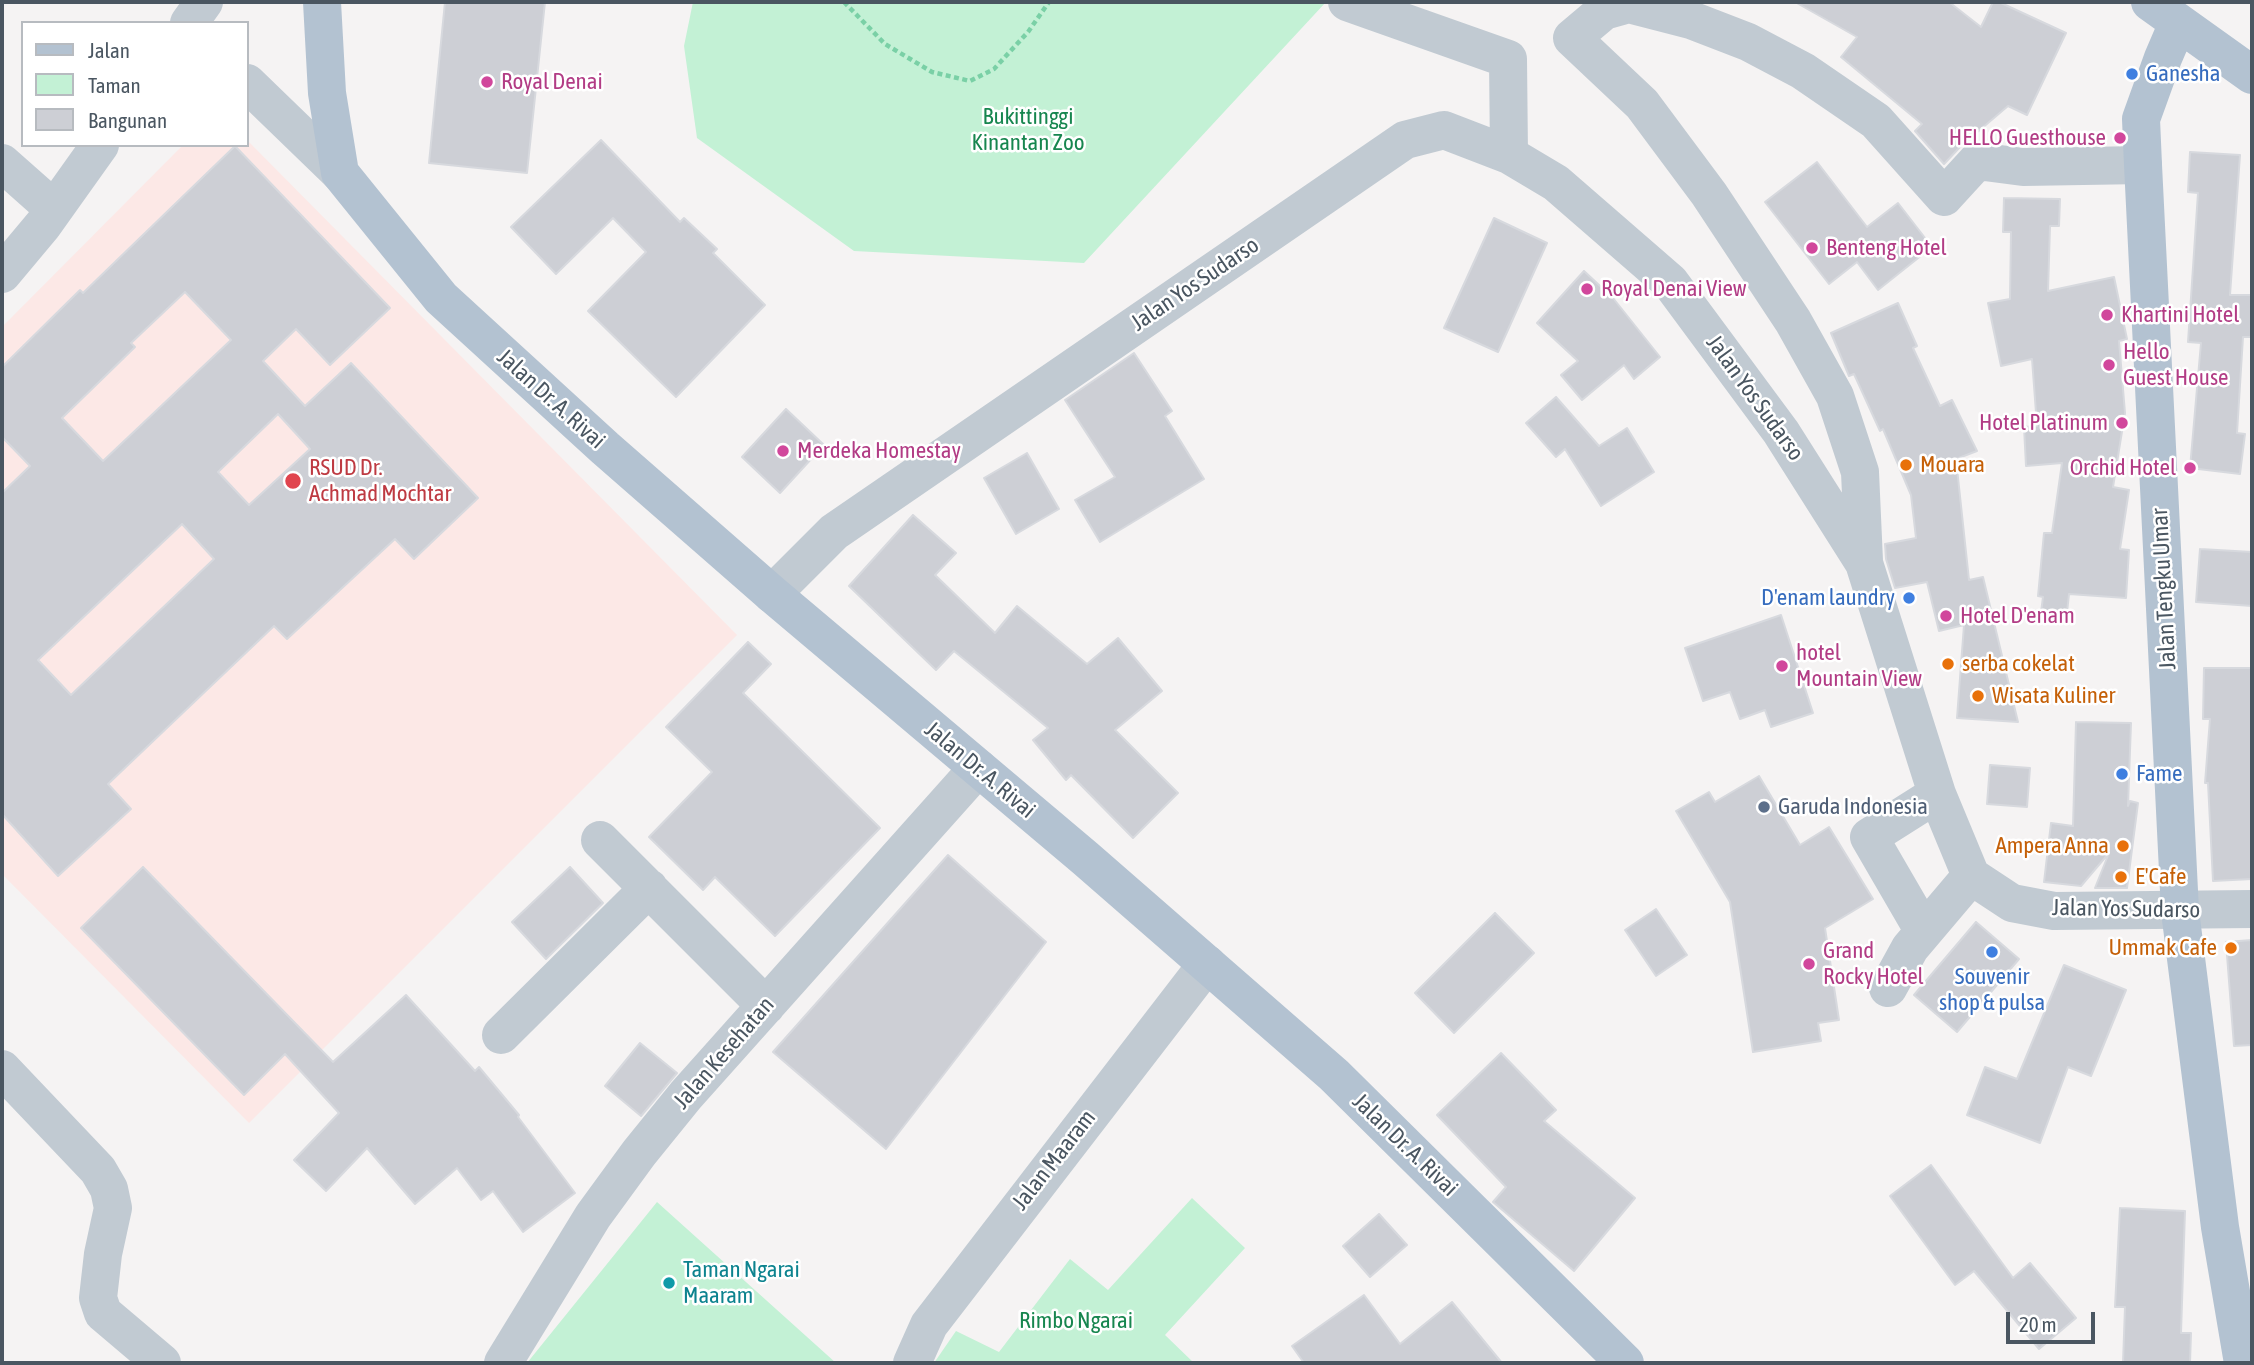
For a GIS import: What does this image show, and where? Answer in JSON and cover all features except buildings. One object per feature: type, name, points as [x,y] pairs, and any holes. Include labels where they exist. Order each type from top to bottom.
[{"type":"main road","points":[[322,2],[327,93],[340,173]]},
{"type":"main road","points":[[2170,9],[2252,75]]},
{"type":"main road","name":"Jalan Tengku Umar","points":[[2170,9],[2163,58],[2141,119],[2180,911],[2220,1227],[2243,1363]]},
{"type":"main road","name":"Jalan Dr. A. Rivai","points":[[340,173],[441,298],[604,448],[1334,1075],[1625,1363]]},
{"type":"street","points":[[190,21],[204,2]]},
{"type":"street","points":[[1347,2],[1508,59],[1509,155]]},
{"type":"street","points":[[1864,563],[1860,472],[1835,396],[1799,331],[1709,194],[1642,104],[1572,38],[1604,12],[1629,4],[1691,20],[1748,42],[1803,71],[1876,121],[1944,197],[1977,161],[2023,167],[2143,165]]},
{"type":"street","points":[[248,84],[340,173]]},
{"type":"street","name":"Jalan Yos Sudarso","points":[[772,594],[834,532],[1405,140],[1444,130],[1509,155],[1556,183],[1670,282],[1781,432],[1864,563],[1937,794],[1971,876],[2012,903],[2054,911],[2252,909]]},
{"type":"street","points":[[2,274],[99,147]]},
{"type":"street","points":[[2,163],[54,209]]},
{"type":"street","name":"Jalan Kesehatan","points":[[503,1363],[593,1216],[639,1153],[686,1095],[978,768]]},
{"type":"street","points":[[1923,930],[1869,837],[1937,794]]},
{"type":"street","points":[[600,839],[766,1006]]},
{"type":"street","points":[[1888,988],[1898,966],[1923,930],[1971,876]]},
{"type":"street","points":[[501,1035],[649,888]]},
{"type":"street","name":"Jalan Maaram","points":[[912,1363],[929,1325],[945,1303],[1207,964]]},
{"type":"street","points":[[9,1090],[98,1170],[109,1189],[113,1208],[103,1254],[98,1298],[103,1313],[162,1363]]},
{"type":"path","points":[[844,2],[885,44],[932,72],[970,81],[994,69],[1028,32],[1049,2]]},
{"type":"shaded area","name":"RSUD Dr. Achmad Mochtar","points":[[248,141],[737,635],[249,1123],[2,874],[2,327],[181,147],[248,147]]},
{"type":"green space","name":"Bukittinggi Kinantan Zoo","points":[[693,2],[1326,2],[1084,263],[854,251],[697,138],[684,46]]},
{"type":"green space","name":"Rimbo Ngarai","points":[[1192,1198],[1245,1248],[1165,1335],[1194,1363],[934,1363],[956,1331],[999,1352],[1070,1259],[1108,1290]]},
{"type":"green space","name":"Taman Ngarai Maaram","points":[[657,1202],[836,1363],[527,1363]]},
{"type":"place","name":"Ganesha","points":[[2132,74]]},
{"type":"place","name":"Royal Denai","points":[[487,82]]},
{"type":"place","name":"HELLO Guesthouse","points":[[2120,138]]},
{"type":"place","name":"Benteng Hotel","points":[[1812,248]]},
{"type":"place","name":"Royal Denai View","points":[[1587,289]]},
{"type":"place","name":"Khartini Hotel","points":[[2107,315]]},
{"type":"place","name":"Hello Guest House","points":[[2109,365]]},
{"type":"place","name":"Hotel Platinum","points":[[2122,423]]},
{"type":"place","name":"Merdeka Homestay","points":[[783,451]]},
{"type":"place","name":"Mouara","points":[[1906,465]]},
{"type":"place","name":"Orchid Hotel","points":[[2190,468]]},
{"type":"place","name":"RSUD Dr. Achmad Mochtar","points":[[293,481]]},
{"type":"place","name":"D'enam laundry","points":[[1909,598]]},
{"type":"place","name":"Hotel D'enam","points":[[1946,616]]},
{"type":"place","name":"serba cokelat","points":[[1948,664]]},
{"type":"place","name":"hotel Mountain View","points":[[1782,666]]},
{"type":"place","name":"Wisata Kuliner","points":[[1978,696]]},
{"type":"place","name":"Fame","points":[[2122,774]]},
{"type":"place","name":"Garuda Indonesia","points":[[1764,807]]},
{"type":"place","name":"Ampera Anna","points":[[2123,846]]},
{"type":"place","name":"E'Cafe","points":[[2121,877]]},
{"type":"place","name":"Ummak Cafe","points":[[2231,948]]},
{"type":"place","name":"Souvenir shop & pulsa","points":[[1992,952]]},
{"type":"place","name":"Grand Rocky Hotel","points":[[1809,964]]},
{"type":"place","name":"Taman Ngarai Maaram","points":[[669,1283]]}]
